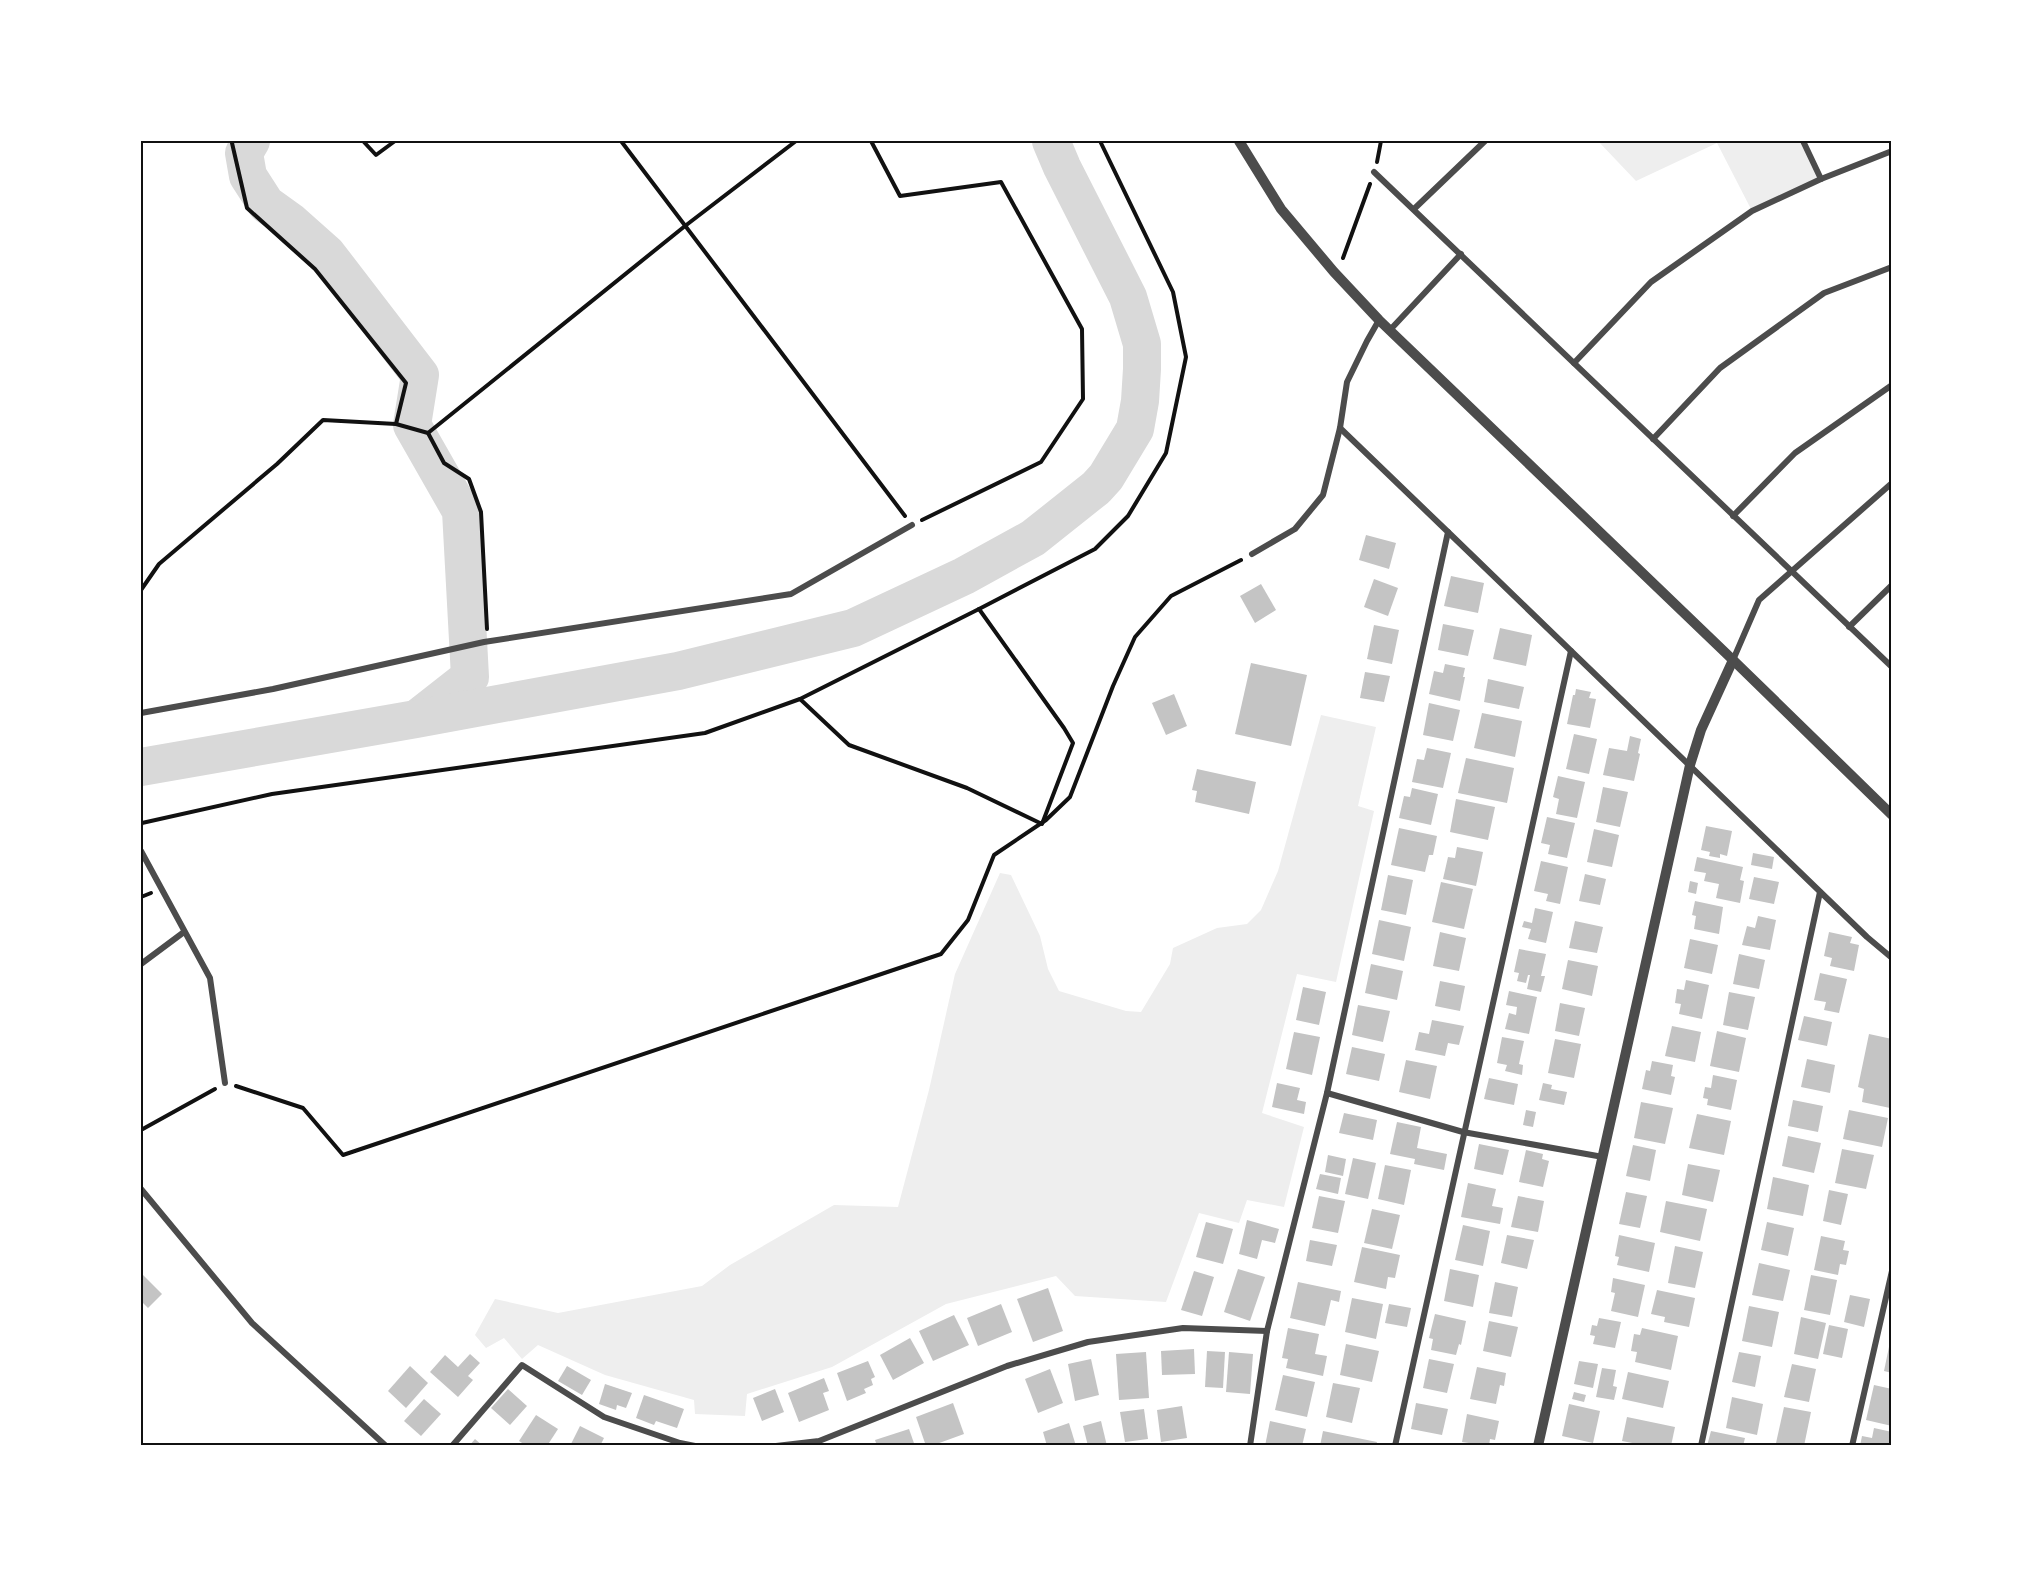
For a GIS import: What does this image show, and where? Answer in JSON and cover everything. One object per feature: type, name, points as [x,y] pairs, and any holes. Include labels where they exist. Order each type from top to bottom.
[{"type":"street","points":[[1239,141],[1281,209],[1380,320],[1892,815]]},
{"type":"street","points":[[1414,209],[1485,141]]},
{"type":"street","points":[[1803,141],[1821,179]]},
{"type":"street","points":[[1574,363],[1650,282],[1752,211],[1821,179],[1892,151]]},
{"type":"street","points":[[1374,172],[1892,667]]},
{"type":"street","points":[[1390,330],[1461,254]]},
{"type":"street","points":[[1653,439],[1720,368],[1824,293],[1892,267]]},
{"type":"street","points":[[1252,554],[1295,529],[1323,495],[1340,428],[1347,382],[1380,320]]},
{"type":"street","points":[[1733,516],[1795,453],[1892,385]]},
{"type":"street","points":[[1340,428],[1820,892],[1892,958]]},
{"type":"street","points":[[1538,1446],[1690,765],[1701,730],[1759,600],[1892,483]]},
{"type":"street","points":[[141,713],[273,689],[488,642],[791,594],[912,525]]},
{"type":"street","points":[[1250,1446],[1267,1330],[1327,1093],[1448,532]]},
{"type":"street","points":[[1850,627],[1892,585]]},
{"type":"street","points":[[1395,1446],[1571,651]]},
{"type":"street","points":[[141,851],[210,978],[225,1083]]},
{"type":"street","points":[[1701,1446],[1820,892]]},
{"type":"street","points":[[141,964],[184,932]]},
{"type":"street","points":[[1327,1093],[1463,1132],[1603,1157]]},
{"type":"street","points":[[141,1189],[252,1323],[386,1446]]},
{"type":"street","points":[[1852,1446],[1892,1271]]},
{"type":"street","points":[[776,1446],[819,1441],[1007,1366],[1088,1342],[1183,1328],[1267,1330]]},
{"type":"street","points":[[452,1446],[522,1365],[604,1417],[695,1446]]},
{"type":"path","points":[[363,141],[376,155],[395,141]]},
{"type":"path","points":[[621,141],[912,525],[1041,462],[1083,399],[1082,329],[1001,182],[900,196],[871,141]]},
{"type":"path","points":[[428,434],[685,226],[796,141]]},
{"type":"path","points":[[141,825],[272,794],[705,733],[800,699],[1095,549],[1128,516],[1166,453],[1186,357],[1173,292],[1100,141]]},
{"type":"path","points":[[1335,272],[1346,252],[1374,172],[1381,141]]},
{"type":"path","points":[[231,142],[247,208],[315,269],[406,383],[396,424]]},
{"type":"path","points":[[141,590],[159,564],[277,464],[323,420],[396,424],[428,434],[444,463],[469,479],[481,512],[488,642]]},
{"type":"path","points":[[141,1130],[225,1083],[259,1092],[303,1108],[343,1155],[941,954],[968,920],[994,855],[1042,824],[1070,797],[1113,686],[1136,637],[1171,596],[1252,554]]},
{"type":"path","points":[[979,609],[1073,743],[1042,824]]},
{"type":"path","points":[[800,699],[849,745],[967,788],[1042,824]]},
{"type":"shaded area","points":[[1598,141],[1803,141],[1821,179],[1752,211],[1717,143],[1636,181]]},
{"type":"shaded area","points":[[1321,715],[1376,727],[1358,806],[1374,811],[1336,982],[1297,974],[1262,1113],[1304,1127],[1284,1207],[1247,1200],[1239,1223],[1199,1213],[1166,1302],[1075,1296],[1056,1276],[946,1304],[832,1367],[747,1394],[745,1416],[695,1414],[694,1400],[605,1375],[538,1345],[522,1359],[504,1338],[486,1348],[475,1335],[495,1299],[558,1313],[702,1286],[730,1265],[834,1205],[898,1207],[929,1090],[955,974],[1000,873],[1011,875],[1040,936],[1048,969],[1059,991],[1126,1011],[1141,1012],[1170,964],[1173,948],[1217,928],[1247,924],[1261,910],[1278,871]]},
{"type":"building","points":[[1366,535],[1396,543],[1389,569],[1359,560]]},
{"type":"building","points":[[1451,576],[1484,583],[1478,613],[1444,606]]},
{"type":"building","points":[[1374,579],[1398,588],[1388,616],[1364,607]]},
{"type":"building","points":[[1261,584],[1276,610],[1255,623],[1240,596]]},
{"type":"building","points":[[1443,624],[1474,630],[1468,656],[1438,650]]},
{"type":"building","points":[[1374,625],[1399,630],[1392,664],[1367,659]]},
{"type":"building","points":[[1500,628],[1532,635],[1526,666],[1493,659]]},
{"type":"building","points":[[1251,663],[1307,675],[1291,746],[1235,734]]},
{"type":"building","points":[[1445,664],[1465,668],[1460,701],[1429,694],[1434,671],[1443,673]]},
{"type":"building","points":[[1365,672],[1390,676],[1384,702],[1360,698]]},
{"type":"building","points":[[1488,679],[1524,687],[1519,709],[1484,702]]},
{"type":"building","points":[[1576,689],[1591,692],[1589,698],[1596,699],[1590,728],[1567,724]]},
{"type":"building","points":[[1174,694],[1187,726],[1166,735],[1152,703]]},
{"type":"building","points":[[1429,703],[1460,710],[1453,741],[1423,735]]},
{"type":"building","points":[[1482,713],[1522,721],[1515,757],[1474,748]]},
{"type":"building","points":[[1574,734],[1597,739],[1589,774],[1566,769]]},
{"type":"building","points":[[1630,736],[1641,739],[1634,781],[1603,775],[1609,748],[1627,751]]},
{"type":"building","points":[[1427,748],[1451,753],[1443,788],[1412,782],[1417,759],[1424,760]]},
{"type":"building","points":[[1466,758],[1514,768],[1507,803],[1458,793]]},
{"type":"building","points":[[1197,769],[1256,782],[1249,814],[1195,802],[1197,791],[1192,790]]},
{"type":"building","points":[[1558,776],[1585,782],[1577,818],[1556,814],[1559,799],[1553,797]]},
{"type":"building","points":[[1603,787],[1628,792],[1620,827],[1596,822]]},
{"type":"building","points":[[1412,788],[1438,794],[1431,825],[1399,818],[1404,796],[1410,797]]},
{"type":"building","points":[[1456,799],[1495,807],[1488,840],[1450,832]]},
{"type":"building","points":[[1547,817],[1575,823],[1567,858],[1548,854],[1550,845],[1541,843]]},
{"type":"building","points":[[1706,826],[1732,831],[1727,856],[1720,854],[1720,858],[1709,856],[1710,852],[1701,850]]},
{"type":"building","points":[[1399,828],[1437,836],[1433,855],[1429,855],[1425,872],[1391,865]]},
{"type":"building","points":[[1594,829],[1619,835],[1612,867],[1587,862]]},
{"type":"building","points":[[1457,847],[1483,852],[1476,886],[1443,879],[1448,857],[1455,858]]},
{"type":"building","points":[[1753,853],[1774,857],[1772,869],[1751,865]]},
{"type":"building","points":[[1697,857],[1743,867],[1740,880],[1744,881],[1740,903],[1716,898],[1719,884],[1704,881],[1706,873],[1694,871]]},
{"type":"building","points":[[1541,861],[1568,867],[1560,904],[1546,901],[1548,894],[1534,891]]},
{"type":"building","points":[[1585,874],[1606,879],[1600,905],[1579,901]]},
{"type":"building","points":[[1388,875],[1413,880],[1406,915],[1381,910]]},
{"type":"building","points":[[1754,877],[1779,882],[1774,904],[1749,899]]},
{"type":"building","points":[[1690,881],[1698,883],[1696,894],[1688,892]]},
{"type":"building","points":[[1441,882],[1473,889],[1464,929],[1432,922]]},
{"type":"building","points":[[1695,901],[1723,907],[1719,934],[1694,929],[1696,916],[1692,915]]},
{"type":"building","points":[[1535,908],[1553,912],[1546,943],[1528,939],[1531,929],[1522,927],[1524,921],[1532,923]]},
{"type":"building","points":[[1758,916],[1776,920],[1770,950],[1742,945],[1747,926],[1755,928]]},
{"type":"building","points":[[1379,920],[1411,927],[1404,961],[1372,954]]},
{"type":"building","points":[[1575,921],[1603,927],[1597,953],[1569,948]]},
{"type":"building","points":[[1440,932],[1466,938],[1459,971],[1433,966]]},
{"type":"building","points":[[1829,932],[1852,937],[1850,943],[1859,945],[1854,971],[1830,966],[1832,958],[1824,956]]},
{"type":"building","points":[[1690,939],[1718,945],[1712,974],[1684,968]]},
{"type":"building","points":[[1519,949],[1546,954],[1541,976],[1545,976],[1541,992],[1527,989],[1530,975],[1526,983],[1517,981],[1519,973],[1514,972]]},
{"type":"building","points":[[1739,954],[1765,960],[1759,989],[1733,984]]},
{"type":"building","points":[[1568,960],[1598,966],[1592,996],[1562,989]]},
{"type":"building","points":[[1371,964],[1403,971],[1397,1000],[1365,993]]},
{"type":"building","points":[[1820,973],[1847,979],[1839,1013],[1824,1010],[1826,1002],[1814,1000]]},
{"type":"building","points":[[1686,980],[1709,985],[1702,1019],[1679,1014],[1681,1004],[1675,1003],[1677,989],[1684,990]]},
{"type":"building","points":[[1440,981],[1465,986],[1460,1011],[1435,1006]]},
{"type":"building","points":[[1303,987],[1326,992],[1319,1025],[1296,1020]]},
{"type":"building","points":[[1509,991],[1537,997],[1529,1034],[1505,1029],[1509,1013],[1516,1015],[1517,1007],[1506,1005]]},
{"type":"building","points":[[1729,992],[1755,997],[1748,1030],[1723,1025]]},
{"type":"building","points":[[1560,1003],[1585,1008],[1579,1036],[1555,1031]]},
{"type":"building","points":[[1358,1005],[1390,1011],[1383,1042],[1352,1035]]},
{"type":"building","points":[[1804,1016],[1832,1022],[1827,1046],[1798,1040]]},
{"type":"building","points":[[1432,1020],[1464,1026],[1459,1045],[1448,1043],[1445,1056],[1415,1050],[1419,1032],[1429,1034]]},
{"type":"building","points":[[1672,1026],[1701,1032],[1695,1062],[1665,1056]]},
{"type":"building","points":[[1717,1031],[1746,1038],[1739,1072],[1710,1066]]},
{"type":"building","points":[[1294,1032],[1320,1037],[1312,1075],[1286,1069]]},
{"type":"building","points":[[1869,1034],[1892,1039],[1890,1108],[1862,1102],[1864,1089],[1858,1087]]},
{"type":"building","points":[[1502,1037],[1524,1041],[1519,1064],[1523,1065],[1522,1075],[1505,1071],[1507,1065],[1497,1063]]},
{"type":"building","points":[[1555,1039],[1581,1044],[1574,1078],[1548,1073]]},
{"type":"building","points":[[1352,1047],[1385,1054],[1379,1081],[1346,1074]]},
{"type":"building","points":[[1807,1059],[1835,1065],[1830,1093],[1801,1087]]},
{"type":"building","points":[[1406,1060],[1437,1066],[1430,1099],[1399,1092]]},
{"type":"building","points":[[1652,1061],[1673,1065],[1671,1076],[1675,1077],[1671,1095],[1642,1089],[1646,1070],[1650,1071]]},
{"type":"building","points":[[1713,1075],[1737,1080],[1731,1110],[1707,1105],[1708,1099],[1703,1098],[1705,1087],[1711,1088]]},
{"type":"building","points":[[1489,1078],[1518,1084],[1514,1105],[1484,1099]]},
{"type":"building","points":[[1277,1083],[1300,1088],[1297,1100],[1306,1102],[1304,1114],[1272,1107]]},
{"type":"building","points":[[1543,1083],[1552,1085],[1551,1089],[1567,1092],[1564,1105],[1539,1100]]},
{"type":"building","points":[[1793,1100],[1823,1106],[1818,1132],[1788,1126]]},
{"type":"building","points":[[1641,1102],[1673,1108],[1665,1144],[1634,1138]]},
{"type":"building","points":[[1526,1110],[1536,1112],[1533,1127],[1523,1125]]},
{"type":"building","points":[[1849,1110],[1888,1118],[1882,1147],[1843,1139]]},
{"type":"building","points":[[1344,1113],[1377,1120],[1373,1140],[1339,1133]]},
{"type":"building","points":[[1697,1114],[1731,1121],[1724,1155],[1689,1148]]},
{"type":"building","points":[[1397,1122],[1421,1127],[1417,1148],[1447,1154],[1444,1170],[1414,1164],[1415,1159],[1390,1154]]},
{"type":"building","points":[[1788,1136],[1821,1143],[1814,1173],[1782,1166]]},
{"type":"building","points":[[1479,1144],[1509,1150],[1503,1175],[1474,1169]]},
{"type":"building","points":[[1633,1145],[1656,1150],[1650,1181],[1626,1176]]},
{"type":"building","points":[[1842,1149],[1874,1155],[1866,1189],[1835,1183]]},
{"type":"building","points":[[1526,1150],[1543,1154],[1542,1159],[1549,1161],[1543,1187],[1519,1182]]},
{"type":"building","points":[[1328,1155],[1346,1159],[1343,1176],[1325,1172]]},
{"type":"building","points":[[1353,1158],[1376,1163],[1368,1199],[1345,1194]]},
{"type":"building","points":[[1688,1164],[1720,1170],[1713,1202],[1682,1195]]},
{"type":"building","points":[[1385,1165],[1411,1170],[1404,1205],[1378,1199]]},
{"type":"building","points":[[1320,1174],[1341,1178],[1338,1194],[1316,1189]]},
{"type":"building","points":[[1773,1177],[1809,1185],[1803,1216],[1767,1209]]},
{"type":"building","points":[[1468,1183],[1496,1189],[1492,1206],[1503,1208],[1500,1224],[1461,1217]]},
{"type":"building","points":[[1829,1190],[1848,1194],[1841,1225],[1823,1221]]},
{"type":"building","points":[[1626,1192],[1647,1196],[1640,1228],[1619,1224]]},
{"type":"building","points":[[1319,1196],[1345,1201],[1338,1233],[1312,1228]]},
{"type":"building","points":[[1518,1196],[1544,1201],[1538,1232],[1511,1227]]},
{"type":"building","points":[[1666,1201],[1707,1209],[1700,1241],[1660,1232]]},
{"type":"building","points":[[1372,1209],[1400,1215],[1392,1249],[1364,1243]]},
{"type":"building","points":[[1247,1220],[1279,1229],[1275,1243],[1262,1240],[1257,1259],[1239,1254]]},
{"type":"building","points":[[1206,1222],[1233,1229],[1223,1264],[1196,1257]]},
{"type":"building","points":[[1767,1222],[1794,1228],[1788,1256],[1761,1250]]},
{"type":"building","points":[[1463,1225],[1490,1231],[1483,1266],[1455,1260]]},
{"type":"building","points":[[1507,1235],[1534,1240],[1527,1269],[1501,1263]]},
{"type":"building","points":[[1619,1235],[1655,1243],[1649,1272],[1617,1265],[1619,1257],[1615,1256]]},
{"type":"building","points":[[1821,1236],[1845,1241],[1843,1250],[1849,1251],[1846,1265],[1840,1264],[1838,1275],[1814,1270]]},
{"type":"building","points":[[1310,1240],[1337,1245],[1332,1266],[1306,1261]]},
{"type":"building","points":[[1675,1246],[1703,1252],[1695,1288],[1668,1283]]},
{"type":"building","points":[[1362,1247],[1400,1255],[1395,1278],[1388,1277],[1386,1289],[1354,1282]]},
{"type":"building","points":[[1759,1263],[1790,1270],[1783,1301],[1752,1295]]},
{"type":"building","points":[[1238,1269],[1265,1277],[1250,1321],[1224,1312]]},
{"type":"building","points":[[1450,1269],[1479,1275],[1473,1307],[1444,1301]]},
{"type":"building","points":[[1194,1271],[1214,1277],[1202,1316],[1181,1310]]},
{"type":"building","points":[[141,1273],[162,1294],[148,1308],[141,1301]]},
{"type":"building","points":[[1811,1275],[1837,1280],[1830,1315],[1804,1310]]},
{"type":"building","points":[[1613,1278],[1645,1285],[1638,1317],[1611,1311],[1615,1293],[1611,1292]]},
{"type":"building","points":[[1298,1282],[1341,1291],[1339,1302],[1331,1300],[1325,1326],[1290,1318]]},
{"type":"building","points":[[1495,1282],[1518,1287],[1512,1317],[1489,1313]]},
{"type":"building","points":[[1048,1288],[1063,1331],[1033,1342],[1017,1299]]},
{"type":"building","points":[[1657,1290],[1695,1298],[1689,1327],[1664,1322],[1665,1317],[1651,1314]]},
{"type":"building","points":[[1850,1295],[1870,1299],[1864,1327],[1844,1322]]},
{"type":"building","points":[[1352,1298],[1383,1304],[1376,1339],[1345,1332]]},
{"type":"building","points":[[1001,1304],[1012,1332],[978,1346],[967,1318]]},
{"type":"building","points":[[1389,1304],[1411,1308],[1407,1327],[1385,1323]]},
{"type":"building","points":[[1749,1306],[1779,1312],[1772,1347],[1742,1341]]},
{"type":"building","points":[[1435,1314],[1466,1321],[1461,1345],[1459,1344],[1456,1355],[1431,1350],[1433,1339],[1429,1338]]},
{"type":"building","points":[[954,1315],[969,1345],[933,1361],[919,1331]]},
{"type":"building","points":[[1801,1317],[1826,1323],[1818,1359],[1794,1354]]},
{"type":"building","points":[[1599,1318],[1621,1322],[1615,1348],[1593,1344],[1595,1336],[1590,1335],[1592,1325],[1597,1326]]},
{"type":"building","points":[[1489,1321],[1518,1327],[1511,1357],[1483,1351]]},
{"type":"building","points":[[1829,1325],[1848,1329],[1842,1358],[1823,1354]]},
{"type":"building","points":[[1288,1328],[1319,1334],[1315,1354],[1327,1356],[1323,1376],[1286,1368],[1288,1359],[1282,1358]]},
{"type":"building","points":[[1642,1328],[1678,1336],[1671,1370],[1635,1362],[1637,1352],[1631,1351],[1634,1334],[1640,1335]]},
{"type":"building","points":[[910,1338],[924,1363],[893,1380],[880,1355]]},
{"type":"building","points":[[1890,1342],[1892,1342],[1892,1373],[1884,1371]]},
{"type":"building","points":[[1346,1344],[1379,1351],[1372,1382],[1340,1375]]},
{"type":"building","points":[[1194,1349],[1195,1374],[1162,1375],[1161,1351]]},
{"type":"building","points":[[1207,1351],[1225,1352],[1223,1388],[1205,1387]]},
{"type":"building","points":[[1146,1352],[1149,1398],[1119,1400],[1116,1354]]},
{"type":"building","points":[[1229,1352],[1253,1354],[1250,1394],[1226,1392]]},
{"type":"building","points":[[1739,1352],[1761,1356],[1755,1387],[1732,1382]]},
{"type":"building","points":[[470,1354],[480,1363],[468,1376],[473,1380],[458,1397],[430,1372],[445,1355],[458,1367]]},
{"type":"building","points":[[1091,1359],[1099,1395],[1075,1401],[1068,1364]]},
{"type":"building","points":[[1429,1359],[1454,1364],[1447,1393],[1423,1388]]},
{"type":"building","points":[[868,1361],[875,1377],[871,1379],[873,1385],[864,1389],[866,1393],[847,1401],[837,1373]]},
{"type":"building","points":[[1579,1361],[1598,1364],[1593,1388],[1574,1384]]},
{"type":"building","points":[[1792,1364],[1816,1369],[1809,1402],[1784,1397]]},
{"type":"building","points":[[410,1366],[428,1383],[406,1408],[388,1391]]},
{"type":"building","points":[[567,1366],[591,1380],[582,1395],[558,1381]]},
{"type":"building","points":[[1477,1367],[1506,1373],[1504,1386],[1500,1385],[1496,1404],[1470,1399]]},
{"type":"building","points":[[1602,1368],[1616,1370],[1613,1386],[1617,1387],[1614,1400],[1596,1397]]},
{"type":"building","points":[[1050,1369],[1063,1403],[1038,1413],[1025,1379]]},
{"type":"building","points":[[1628,1372],[1669,1381],[1663,1408],[1622,1399]]},
{"type":"building","points":[[1283,1375],[1315,1382],[1307,1417],[1275,1410]]},
{"type":"building","points":[[824,1378],[829,1391],[823,1393],[829,1410],[799,1422],[788,1393]]},
{"type":"building","points":[[1333,1383],[1360,1388],[1352,1423],[1326,1417]]},
{"type":"building","points":[[605,1384],[632,1393],[626,1408],[617,1405],[616,1410],[599,1404]]},
{"type":"building","points":[[1874,1385],[1892,1389],[1892,1426],[1866,1420]]},
{"type":"building","points":[[508,1389],[527,1406],[510,1425],[491,1408]]},
{"type":"building","points":[[775,1389],[784,1412],[762,1421],[753,1398]]},
{"type":"building","points":[[1574,1392],[1586,1395],[1584,1402],[1572,1399]]},
{"type":"building","points":[[644,1395],[684,1409],[677,1428],[656,1421],[654,1425],[636,1418]]},
{"type":"building","points":[[1732,1397],[1763,1404],[1757,1435],[1726,1428]]},
{"type":"building","points":[[424,1399],[441,1414],[421,1436],[404,1421]]},
{"type":"building","points":[[953,1403],[964,1434],[926,1446],[916,1417]]},
{"type":"building","points":[[1416,1403],[1448,1409],[1442,1435],[1411,1429]]},
{"type":"building","points":[[1569,1404],[1600,1411],[1593,1443],[1562,1436]]},
{"type":"building","points":[[1182,1406],[1187,1438],[1161,1442],[1157,1410]]},
{"type":"building","points":[[1784,1407],[1811,1412],[1804,1446],[1776,1443]]},
{"type":"building","points":[[1144,1409],[1148,1439],[1125,1442],[1120,1412]]},
{"type":"building","points":[[1467,1414],[1499,1421],[1495,1440],[1490,1439],[1489,1446],[1462,1442]]},
{"type":"building","points":[[536,1415],[558,1429],[547,1446],[527,1446],[519,1441]]},
{"type":"building","points":[[1627,1417],[1675,1427],[1671,1446],[1648,1446],[1622,1441]]},
{"type":"building","points":[[1101,1421],[1107,1446],[1088,1446],[1083,1426]]},
{"type":"building","points":[[1270,1421],[1306,1429],[1302,1446],[1265,1446]]},
{"type":"building","points":[[1069,1423],[1076,1446],[1047,1446],[1043,1432]]},
{"type":"building","points":[[580,1426],[604,1438],[600,1446],[570,1446]]},
{"type":"building","points":[[1874,1428],[1892,1432],[1892,1446],[1860,1446],[1862,1436],[1872,1438]]},
{"type":"building","points":[[909,1429],[915,1446],[877,1446],[875,1440]]},
{"type":"building","points":[[1323,1431],[1377,1442],[1376,1446],[1320,1446]]},
{"type":"building","points":[[1711,1431],[1745,1438],[1743,1446],[1707,1446]]},
{"type":"building","points":[[475,1439],[483,1446],[469,1446]]},
{"type":"waterway","points":[[237,141],[244,153]]},
{"type":"waterway","points":[[251,141],[244,153],[248,176],[266,204],[291,222],[327,254],[420,375],[412,425],[461,511],[470,677],[419,717]]},
{"type":"waterway","points":[[141,767],[678,671],[853,628],[964,576],[1033,538],[1096,488],[1106,477],[1135,429],[1142,369],[1142,344],[1128,297],[1051,141]]}]
